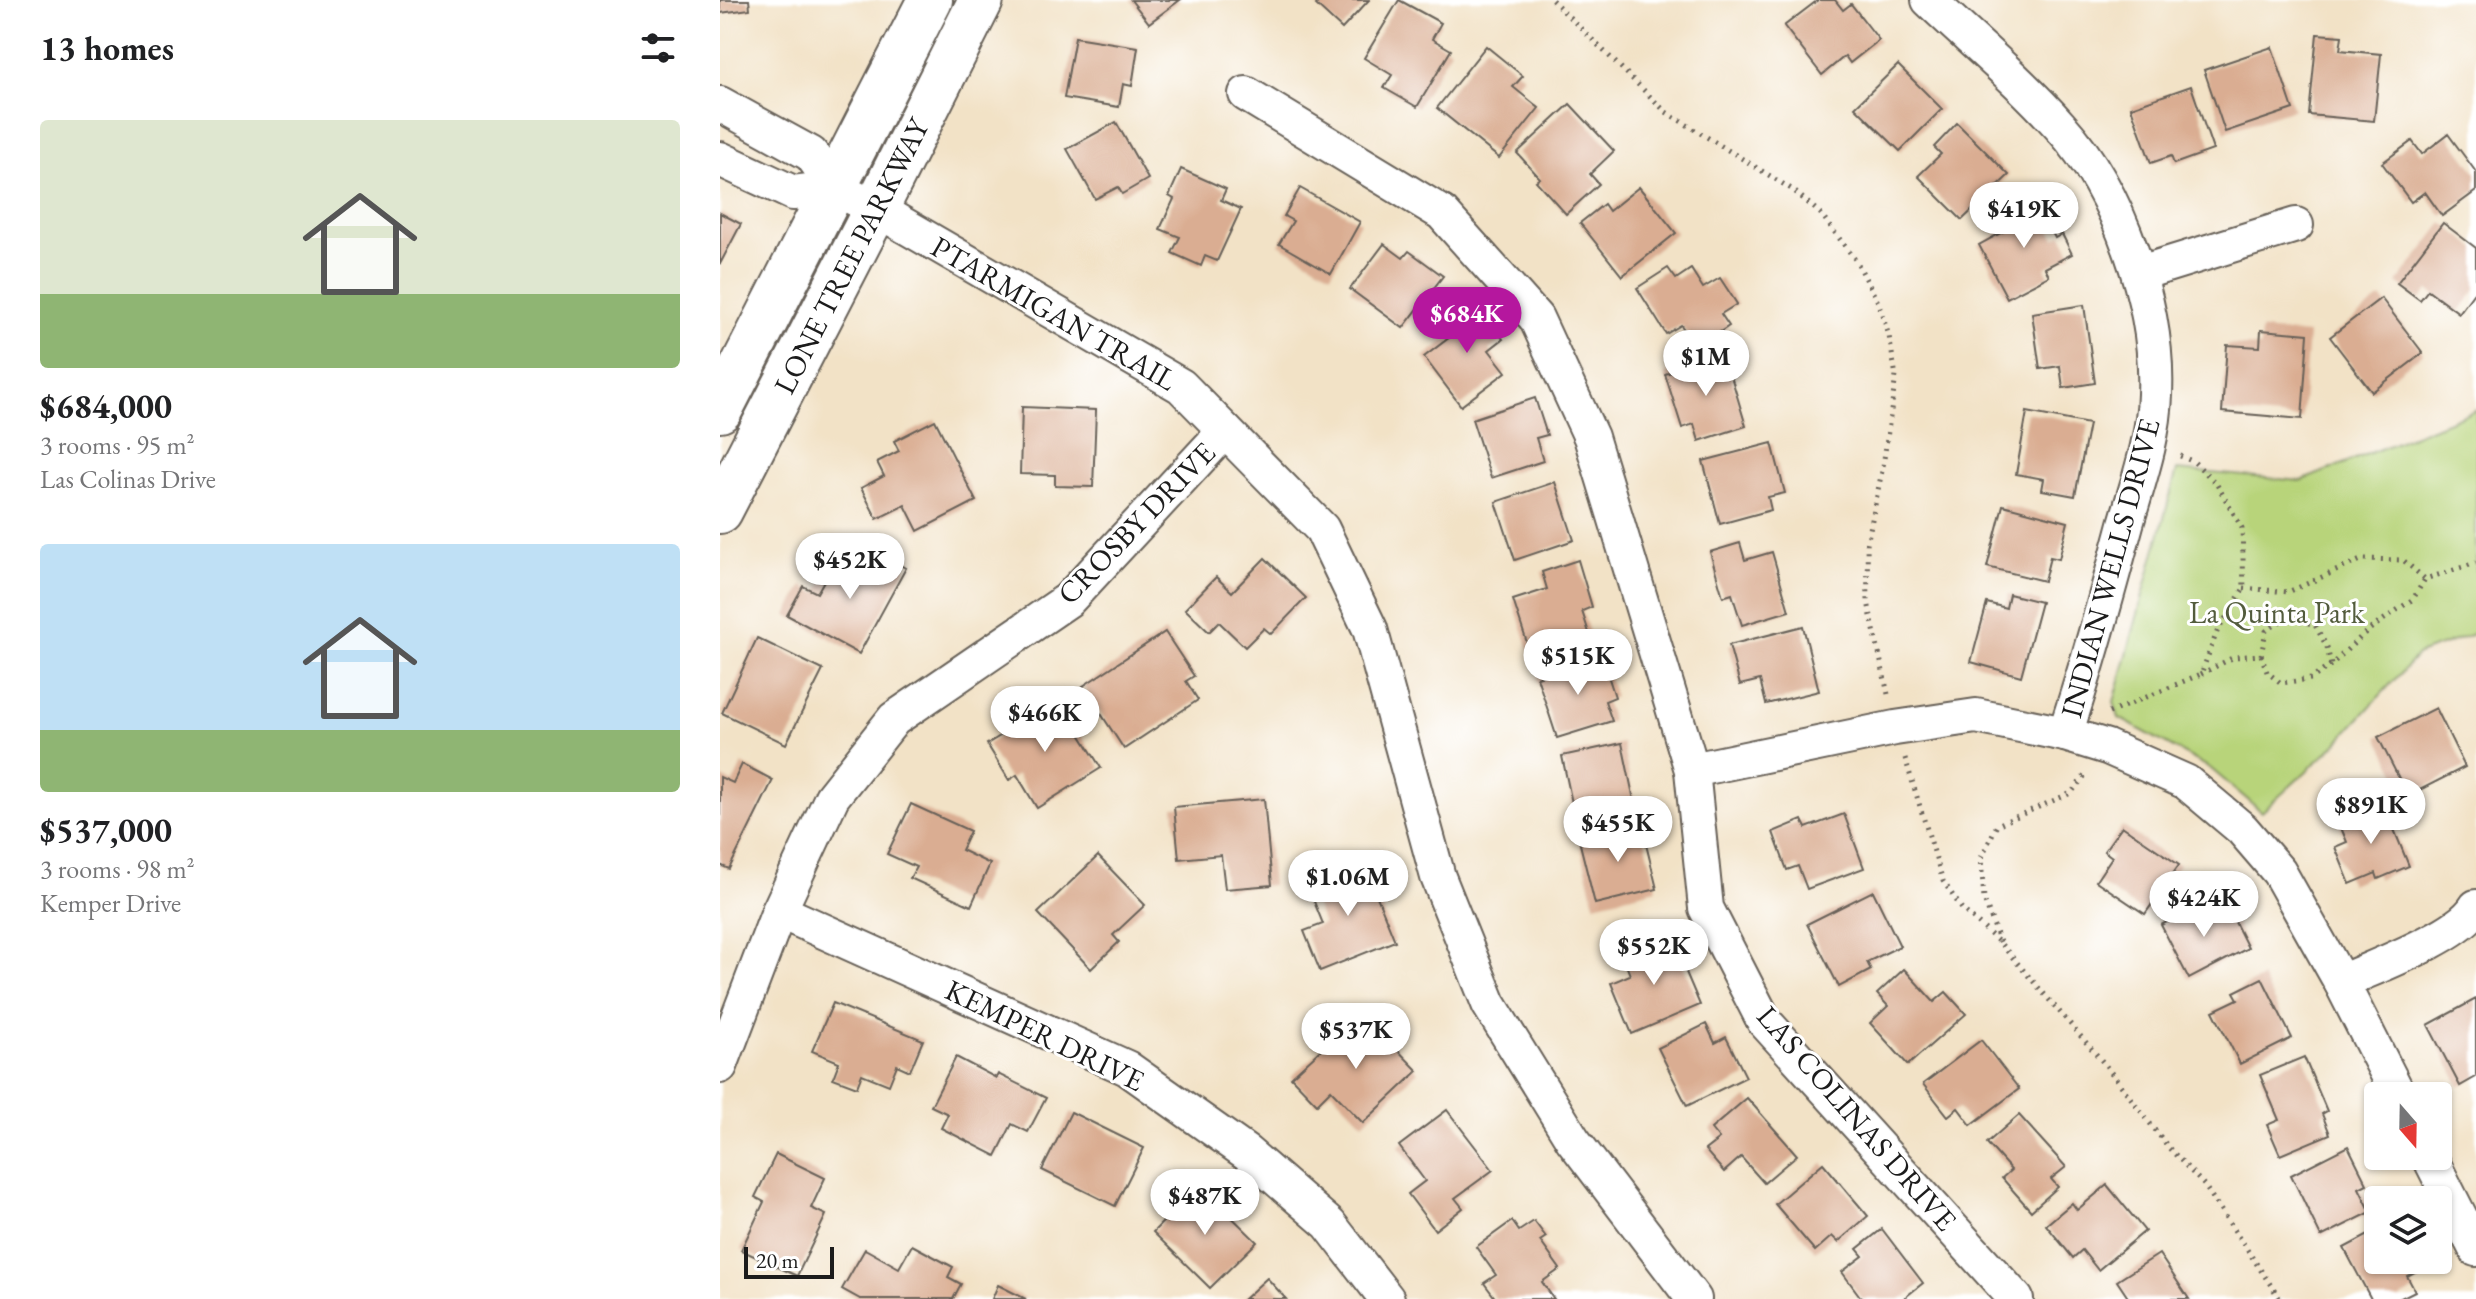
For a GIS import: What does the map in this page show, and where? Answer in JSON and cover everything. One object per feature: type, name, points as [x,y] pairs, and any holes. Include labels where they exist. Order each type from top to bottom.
[{"type":"street","name":"LONE TREE PARKWAY","points":[[720,410],[930,0]]},
{"type":"street","name":"LONE TREE PARKWAY","points":[[720,511],[981,0]]},
{"type":"street","name":"INDIAN WELLS DRIVE","points":[[1929,0],[2062,127],[2106,192],[2140,273],[2154,353],[2155,395],[2149,442],[2065,734]]},
{"type":"street","name":"LAS COLINAS DRIVE","points":[[1246,94],[1442,213],[1536,318],[1591,437],[1692,770],[1706,908],[1764,1021],[2016,1299]]},
{"type":"street","points":[[720,104],[811,154],[835,188],[793,193],[720,159]]},
{"type":"street","name":"PTARMIGAN TRAIL","points":[[835,188],[1181,386],[1322,529],[1370,629],[1438,877],[1489,1004],[1573,1140],[1694,1299]]},
{"type":"street","points":[[2140,273],[2296,225]]},
{"type":"street","name":"CROSBY DRIVE","points":[[720,1066],[779,911],[832,797],[894,719],[1068,600],[1225,431]]},
{"type":"street","points":[[1692,770],[1895,728],[1976,716],[2065,734],[2107,747],[2186,782],[2242,829],[2279,872],[2341,982],[2392,1082]]},
{"type":"street","points":[[2341,982],[2426,943],[2470,917],[2476,907]]},
{"type":"street","name":"KEMPER DRIVE","points":[[779,911],[1127,1068],[1247,1153],[1329,1224],[1387,1299]]},
{"type":"street","points":[[2436,1170],[2476,1249]]},
{"type":"path","points":[[1552,0],[1666,112],[1793,190],[1821,214],[1857,262],[1878,302],[1889,336],[1896,376],[1883,466],[1867,544],[1868,602],[1895,728],[1943,881],[1962,909],[2000,943],[2103,1062],[2169,1148],[2204,1185],[2280,1299]]},
{"type":"path","points":[[2149,442],[2194,462],[2216,483],[2242,528],[2244,588],[2217,632],[2201,674]]},
{"type":"path","points":[[2244,588],[2288,592],[2363,559],[2403,560],[2425,579]]},
{"type":"path","points":[[2331,665],[2327,647],[2315,625],[2287,617],[2266,631],[2261,655],[2267,672],[2281,683],[2311,679],[2331,665],[2366,632],[2413,599],[2425,579],[2476,563]]},
{"type":"path","points":[[2065,734],[2234,657],[2261,655]]},
{"type":"path","points":[[2000,943],[1984,900],[1981,858],[1997,825],[2071,793],[2107,747]]},
{"type":"green space","name":"La Quinta Park","points":[[2476,410],[2476,633],[2418,654],[2334,746],[2262,812],[2210,768],[2119,718],[2114,702],[2177,470],[2301,481]]},
{"type":"building","points":[[720,0],[749,0],[750,9],[720,13]]},
{"type":"building","points":[[1131,0],[1180,0],[1149,23]]},
{"type":"building","points":[[1320,0],[1369,0],[1342,29],[1316,5]]},
{"type":"building","points":[[1399,0],[1441,23],[1432,39],[1451,50],[1417,107],[1384,88],[1392,75],[1364,58]]},
{"type":"building","points":[[1818,0],[1835,0],[1843,10],[1851,4],[1879,40],[1850,63],[1845,56],[1822,75],[1784,26]]},
{"type":"building","points":[[2317,34],[2342,36],[2340,50],[2381,54],[2374,121],[2309,115]]},
{"type":"building","points":[[1075,37],[1138,47],[1132,86],[1123,84],[1119,107],[1064,98]]},
{"type":"building","points":[[1486,46],[1523,76],[1513,87],[1539,108],[1499,158],[1437,108]]},
{"type":"building","points":[[2272,47],[2293,109],[2225,132],[2204,70]]},
{"type":"building","points":[[1898,65],[1942,109],[1900,151],[1855,107]]},
{"type":"building","points":[[2191,86],[2213,150],[2174,164],[2171,156],[2151,163],[2131,107]]},
{"type":"building","points":[[1570,104],[1614,151],[1590,174],[1599,184],[1566,214],[1536,181],[1540,178],[1517,153]]},
{"type":"building","points":[[1116,122],[1148,179],[1122,194],[1118,187],[1095,199],[1067,149]]},
{"type":"building","points":[[1957,123],[2009,175],[1962,220],[1918,176],[1941,154],[1934,147]]},
{"type":"building","points":[[2448,134],[2476,172],[2476,191],[2442,216],[2425,192],[2411,202],[2382,163],[2412,141],[2422,154]]},
{"type":"building","points":[[1181,169],[1226,189],[1221,200],[1241,209],[1217,261],[1205,256],[1201,266],[1172,253],[1180,237],[1160,229],[1174,199],[1169,196]]},
{"type":"building","points":[[1639,187],[1676,233],[1622,276],[1580,223],[1604,204],[1609,211]]},
{"type":"building","points":[[1300,188],[1360,222],[1331,274],[1279,244],[1293,221],[1284,216]]},
{"type":"building","points":[[2035,200],[2055,238],[2062,234],[2072,254],[2045,268],[2049,276],[2007,298],[1979,245],[2006,230],[2000,218]]},
{"type":"building","points":[[720,213],[741,224],[720,264]]},
{"type":"building","points":[[2443,223],[2476,248],[2476,290],[2459,313],[2428,290],[2420,300],[2397,283]]},
{"type":"building","points":[[1384,244],[1403,258],[1409,251],[1443,276],[1403,328],[1350,289]]},
{"type":"building","points":[[1668,268],[1676,279],[1691,269],[1703,288],[1720,278],[1737,304],[1721,314],[1729,326],[1696,348],[1681,325],[1666,334],[1637,288]]},
{"type":"building","points":[[2381,298],[2423,353],[2372,392],[2330,337]]},
{"type":"building","points":[[1475,303],[1503,339],[1489,350],[1506,372],[1461,406],[1424,357],[1450,337],[1443,328]]},
{"type":"building","points":[[2084,305],[2095,383],[2063,388],[2060,366],[2040,369],[2032,313]]},
{"type":"building","points":[[2261,330],[2308,334],[2302,419],[2222,412],[2227,345],[2260,347]]},
{"type":"building","points":[[1725,356],[1746,426],[1699,441],[1694,424],[1682,428],[1665,374]]},
{"type":"building","points":[[1535,398],[1547,435],[1536,438],[1543,461],[1491,478],[1472,419]]},
{"type":"building","points":[[1022,407],[1096,410],[1093,487],[1055,486],[1055,475],[1020,474]]},
{"type":"building","points":[[2027,412],[2089,424],[2075,496],[2042,490],[2044,479],[2016,474]]},
{"type":"building","points":[[935,420],[976,501],[918,531],[905,505],[877,519],[861,488],[884,476],[877,462],[899,451],[894,441]]},
{"type":"building","points":[[1772,443],[1785,493],[1768,497],[1771,510],[1720,524],[1703,461]]},
{"type":"building","points":[[1555,482],[1574,540],[1515,560],[1496,502]]},
{"type":"building","points":[[2003,505],[2068,522],[2059,559],[2050,557],[2044,581],[1987,567]]},
{"type":"building","points":[[1740,543],[1745,560],[1772,552],[1789,611],[1742,625],[1732,594],[1723,597],[1710,552]]},
{"type":"building","points":[[868,547],[906,568],[859,654],[787,615],[803,586],[817,593],[833,565],[853,576]]},
{"type":"building","points":[[1265,558],[1306,598],[1271,634],[1264,628],[1245,647],[1219,622],[1209,632],[1185,609],[1216,577],[1232,592]]},
{"type":"building","points":[[1578,560],[1592,607],[1582,611],[1591,639],[1532,658],[1513,600],[1547,589],[1542,572]]},
{"type":"building","points":[[2009,594],[2041,602],[2021,676],[1971,662],[1987,603],[2006,608]]},
{"type":"building","points":[[1803,626],[1819,691],[1766,704],[1760,680],[1740,685],[1729,645]]},
{"type":"building","points":[[1165,632],[1194,676],[1186,681],[1198,700],[1124,749],[1083,686]]},
{"type":"building","points":[[757,638],[823,670],[786,744],[722,713]]},
{"type":"building","points":[[1602,657],[1615,697],[1605,701],[1612,721],[1557,738],[1537,677]]},
{"type":"building","points":[[1059,700],[1101,768],[1037,808],[1017,775],[1009,780],[987,744]]},
{"type":"building","points":[[2436,708],[2465,767],[2408,796],[2378,737]]},
{"type":"building","points":[[1622,743],[1635,805],[1575,817],[1562,756]]},
{"type":"building","points":[[742,764],[773,780],[729,869],[720,865],[720,777],[733,783]]},
{"type":"building","points":[[1264,799],[1272,885],[1225,889],[1221,855],[1179,859],[1174,807]]},
{"type":"building","points":[[911,804],[970,831],[961,850],[990,864],[971,906],[910,878],[916,867],[887,854]]},
{"type":"building","points":[[2384,805],[2409,866],[2378,879],[2376,873],[2350,884],[2335,847],[2347,842],[2339,823]]},
{"type":"building","points":[[1844,814],[1864,868],[1807,889],[1798,866],[1787,870],[1773,832],[1802,820],[1806,828]]},
{"type":"building","points":[[1641,824],[1657,889],[1595,904],[1579,840]]},
{"type":"building","points":[[2122,826],[2179,865],[2145,914],[2096,881],[2112,857],[2104,851]]},
{"type":"building","points":[[1098,856],[1145,905],[1113,935],[1119,942],[1091,969],[1038,913]]},
{"type":"building","points":[[1374,863],[1383,885],[1374,889],[1395,941],[1320,971],[1304,931],[1323,924],[1309,889]]},
{"type":"building","points":[[1873,891],[1900,946],[1867,962],[1871,970],[1839,987],[1807,924]]},
{"type":"building","points":[[2206,902],[2216,919],[2230,912],[2248,948],[2189,979],[2161,925]]},
{"type":"building","points":[[1671,937],[1700,1005],[1632,1034],[1611,983],[1630,975],[1623,957]]},
{"type":"building","points":[[1904,969],[1934,1002],[1946,992],[1966,1014],[1908,1065],[1870,1023],[1888,1006],[1877,994]]},
{"type":"building","points":[[2262,978],[2292,1038],[2240,1064],[2213,1011],[2238,999],[2234,992]]},
{"type":"building","points":[[2476,999],[2476,1077],[2460,1086],[2428,1025]]},
{"type":"building","points":[[833,1003],[923,1040],[910,1071],[897,1065],[889,1085],[862,1074],[857,1087],[833,1078],[839,1062],[812,1051]]},
{"type":"building","points":[[1354,1019],[1378,1044],[1385,1037],[1418,1071],[1363,1123],[1331,1090],[1317,1104],[1291,1077]]},
{"type":"building","points":[[1706,1024],[1715,1043],[1726,1037],[1746,1077],[1687,1106],[1658,1048]]},
{"type":"building","points":[[1981,1040],[2019,1089],[1971,1125],[1958,1108],[1948,1116],[1923,1084]]},
{"type":"building","points":[[956,1057],[996,1078],[998,1074],[1046,1098],[1028,1132],[1012,1124],[996,1156],[941,1128],[948,1114],[931,1106]]},
{"type":"building","points":[[2304,1057],[2327,1111],[2322,1114],[2330,1134],[2280,1155],[2267,1125],[2279,1120],[2260,1075]]},
{"type":"building","points":[[1747,1098],[1797,1155],[1764,1183],[1741,1157],[1724,1172],[1705,1150],[1719,1139],[1711,1129]]},
{"type":"building","points":[[1447,1110],[1493,1170],[1455,1198],[1463,1208],[1435,1230],[1408,1194],[1425,1181],[1399,1146]]},
{"type":"building","points":[[1071,1112],[1144,1148],[1115,1206],[1042,1170]]},
{"type":"building","points":[[2019,1115],[2066,1167],[2051,1179],[2058,1187],[2031,1211],[2002,1178],[2011,1170],[1987,1143]]},
{"type":"building","points":[[2348,1146],[2367,1184],[2359,1188],[2364,1198],[2364,1216],[2321,1237],[2291,1175]]},
{"type":"building","points":[[776,1154],[825,1178],[811,1208],[826,1215],[797,1276],[741,1250],[764,1202],[755,1197]]},
{"type":"building","points":[[1823,1163],[1868,1216],[1838,1242],[1832,1236],[1815,1251],[1775,1204]]},
{"type":"building","points":[[1199,1185],[1257,1242],[1210,1288],[1153,1232]]},
{"type":"building","points":[[2107,1185],[2145,1231],[2098,1270],[2082,1250],[2073,1258],[2046,1225],[2072,1203],[2077,1210]]},
{"type":"building","points":[[1512,1221],[1519,1231],[1534,1221],[1546,1237],[1540,1241],[1560,1269],[1542,1282],[1554,1299],[1496,1299],[1484,1283],[1496,1275],[1476,1247]]},
{"type":"building","points":[[1882,1229],[1923,1283],[1903,1299],[1862,1299],[1842,1272],[1863,1256],[1857,1249]]},
{"type":"building","points":[[2364,1237],[2364,1274],[2411,1274],[2407,1276],[2415,1291],[2399,1299],[2371,1299],[2344,1248]]},
{"type":"building","points":[[912,1245],[953,1267],[948,1277],[961,1284],[953,1299],[860,1299],[842,1289],[865,1249],[899,1268]]},
{"type":"building","points":[[2159,1254],[2189,1299],[2129,1299],[2117,1281]]},
{"type":"building","points":[[1267,1278],[1286,1299],[1244,1299]]},
{"type":"building","points":[[998,1285],[1026,1299],[992,1299]]}]
